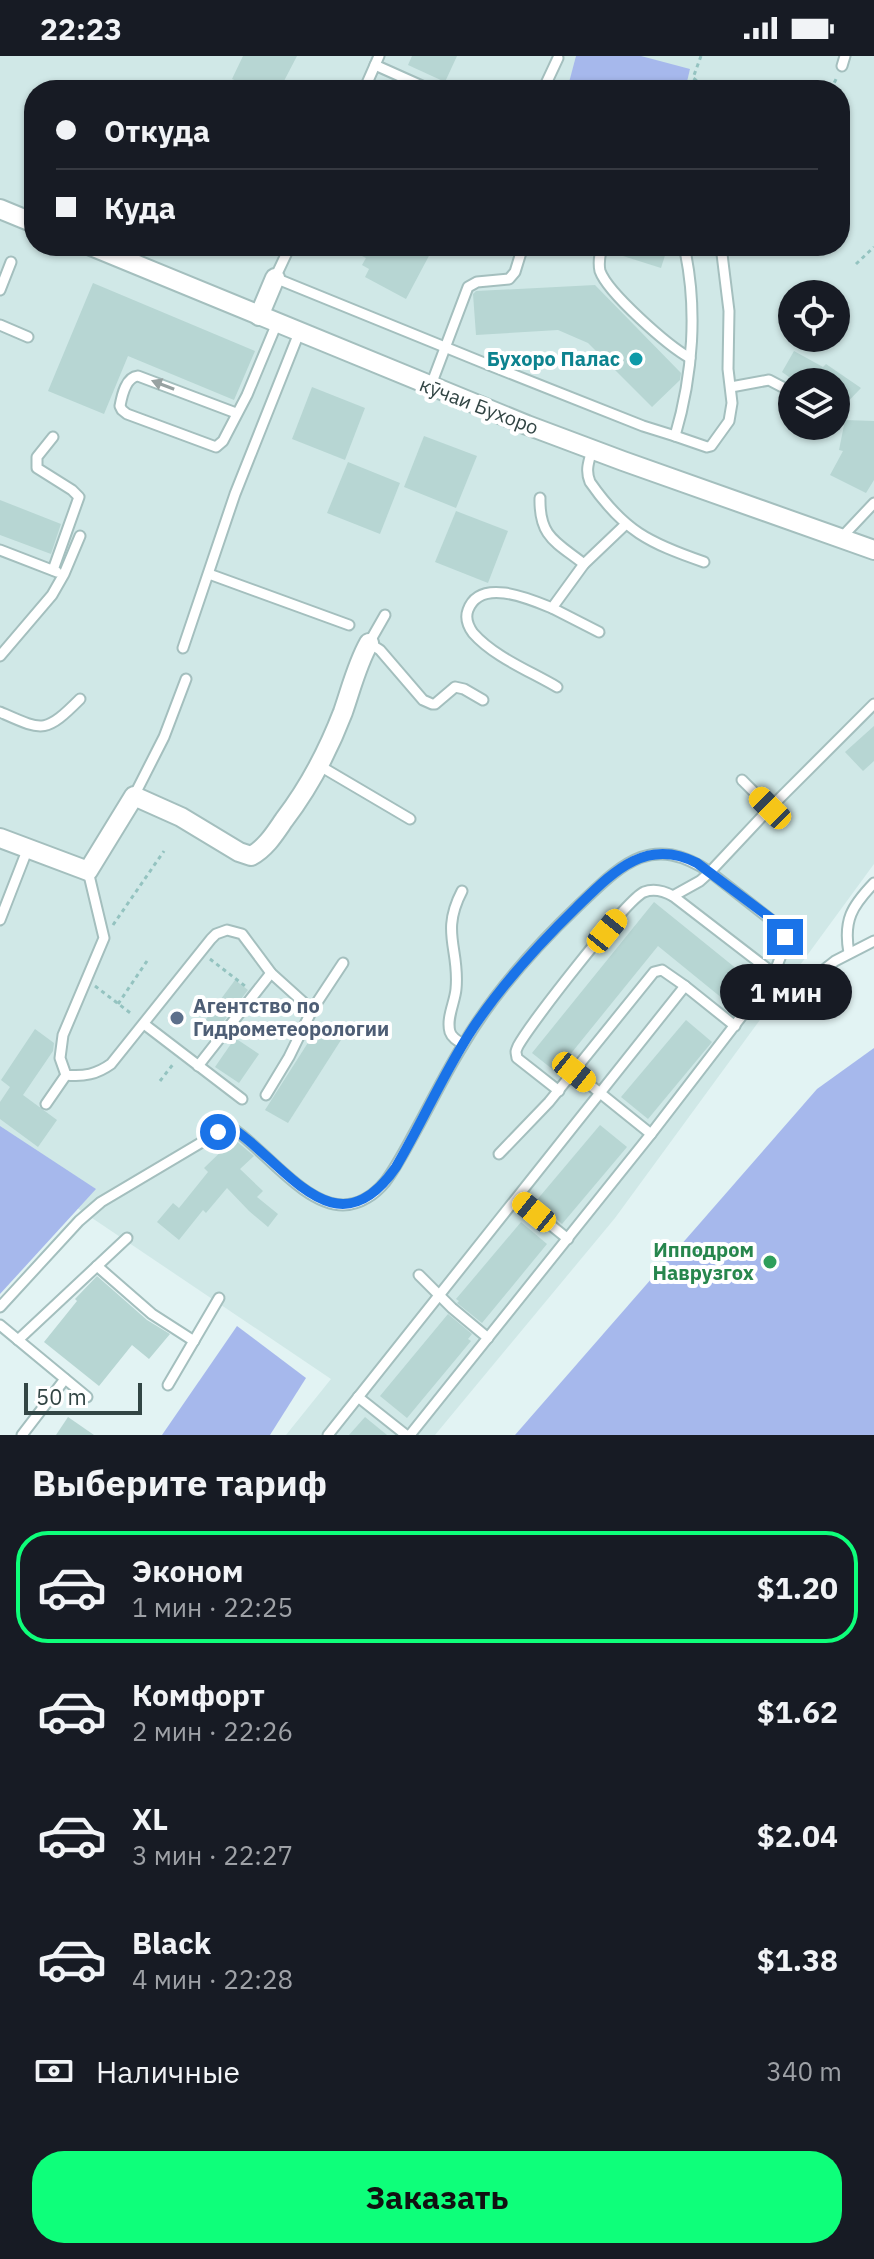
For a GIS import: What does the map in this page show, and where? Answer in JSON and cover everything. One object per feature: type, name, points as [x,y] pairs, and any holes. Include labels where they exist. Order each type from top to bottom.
[{"type":"street","points":[[0,209],[24,219]]},
{"type":"street","name":"кӯчаи Бухоро","points":[[115,256],[592,450],[874,550]]},
{"type":"street","points":[[259,316],[275,278]]},
{"type":"street","points":[[0,838],[88,871],[134,796],[181,817],[251,856],[262,849],[320,766],[369,643]]},
{"type":"lane","points":[[548,80],[558,58]]},
{"type":"lane","points":[[368,80],[377,61],[412,80]]},
{"type":"lane","points":[[285,256],[275,278],[643,426],[707,447],[714,443],[729,421],[732,403],[728,369],[729,311],[722,256]]},
{"type":"lane","points":[[431,387],[468,287],[477,282],[509,279],[515,272],[520,256]]},
{"type":"lane","points":[[601,256],[599,268],[609,285],[669,346],[690,358]]},
{"type":"lane","points":[[675,436],[690,358],[692,305],[686,256]]},
{"type":"lane","points":[[0,290],[11,262]]},
{"type":"lane","points":[[236,413],[138,376],[130,380],[120,406],[127,414],[216,447],[223,441],[247,395],[277,323]]},
{"type":"lane","points":[[0,325],[28,337]]},
{"type":"lane","points":[[183,648],[235,494],[299,333]]},
{"type":"lane","points":[[731,387],[769,380],[778,385]]},
{"type":"lane","points":[[53,437],[37,457],[37,468],[79,497],[53,570]]},
{"type":"lane","points":[[592,450],[587,468],[590,482],[626,524],[656,545],[704,562]]},
{"type":"lane","points":[[540,498],[541,523],[545,531],[584,564]]},
{"type":"lane","points":[[841,538],[873,506]]},
{"type":"lane","points":[[552,608],[584,564],[626,524]]},
{"type":"lane","points":[[0,656],[44,606],[64,574],[80,536]]},
{"type":"lane","points":[[0,550],[64,574]]},
{"type":"lane","points":[[209,574],[349,625]]},
{"type":"lane","points":[[557,687],[487,645],[471,630],[466,617],[475,600],[494,593],[517,595],[552,608],[599,632]]},
{"type":"lane","points":[[385,615],[369,643],[380,650],[406,683],[427,703],[440,701],[455,687],[483,700]]},
{"type":"lane","points":[[134,796],[164,737],[186,679]]},
{"type":"lane","points":[[0,712],[33,726],[44,727],[80,699]]},
{"type":"lane","points":[[673,896],[710,872],[874,704]]},
{"type":"lane","points":[[320,766],[410,819]]},
{"type":"lane","points":[[742,780],[770,808]]},
{"type":"lane","points":[[0,920],[28,848]]},
{"type":"lane","points":[[0,1307],[79,1221],[101,1202],[224,1129],[232,1128],[295,1182],[325,1201],[342,1205],[369,1196],[396,1167],[463,1044],[497,994],[564,919],[617,871],[642,856],[659,854],[688,859],[710,872],[783,931],[783,950],[773,973],[651,1134],[408,1435],[358,1397]]},
{"type":"lane","points":[[66,1075],[60,1058],[60,1046],[66,1024],[104,938],[88,871]]},
{"type":"lane","points":[[849,953],[846,937],[848,920],[859,900],[874,883]]},
{"type":"lane","points":[[559,1091],[515,1054],[539,1016],[631,902],[644,892],[652,890],[673,896],[773,973]]},
{"type":"lane","points":[[462,891],[451,923],[456,981],[449,1029],[453,1037],[463,1044]]},
{"type":"lane","points":[[66,1075],[87,1075],[105,1069],[118,1058],[200,952],[216,934],[227,930],[238,931],[246,938],[271,973],[312,1010]]},
{"type":"lane","points":[[798,990],[824,968],[874,941]]},
{"type":"lane","points":[[266,1095],[312,1010],[343,963]]},
{"type":"lane","points":[[499,1154],[559,1091],[654,972],[666,971],[735,1026]]},
{"type":"lane","points":[[198,1066],[271,973]]},
{"type":"lane","points":[[328,1435],[685,986]]},
{"type":"lane","points":[[144,1024],[242,1099]]},
{"type":"lane","points":[[574,1072],[651,1134]]},
{"type":"lane","points":[[46,1104],[66,1075]]},
{"type":"lane","points":[[517,1198],[568,1239]]},
{"type":"lane","points":[[18,1340],[127,1238]]},
{"type":"lane","points":[[97,1266],[152,1314],[194,1341]]},
{"type":"lane","points":[[419,1275],[488,1338]]},
{"type":"lane","points":[[168,1385],[219,1298]]},
{"type":"lane","points":[[0,1325],[87,1397]]},
{"type":"lane","points":[[22,1435],[65,1379]]},
{"type":"path","points":[[696,80],[693,78],[701,56]]},
{"type":"path","points":[[856,264],[874,247]]},
{"type":"path","points":[[104,938],[164,851]]},
{"type":"path","points":[[200,952],[255,993]]},
{"type":"path","points":[[118,1004],[147,961]]},
{"type":"path","points":[[85,979],[144,1024]]},
{"type":"path","points":[[160,1081],[182,1053]]},
{"type":"shaded area","points":[[0,56],[874,56],[874,864],[615,1218],[435,1435],[286,1435],[331,1379],[0,1156]]},
{"type":"shaded area","points":[[576,56],[641,56],[690,69],[687,80],[570,80]]},
{"type":"shaded area","name":"Ипподром Наврузгох","points":[[874,1048],[874,1435],[515,1435],[817,1089]]},
{"type":"shaded area","points":[[0,1126],[96,1189],[0,1294]]},
{"type":"shaded area","points":[[237,1326],[306,1378],[270,1435],[162,1435]]},
{"type":"building","points":[[243,56],[297,56],[285,80],[232,79]]},
{"type":"building","points":[[412,56],[457,56],[446,80],[408,65]]},
{"type":"building","points":[[362,256],[429,256],[406,299],[365,277],[369,269],[362,265],[366,258]]},
{"type":"building","points":[[623,256],[665,256],[661,268]]},
{"type":"building","points":[[93,283],[255,351],[234,400],[128,356],[104,414],[48,391]]},
{"type":"building","name":"Бухоро Палас","points":[[595,285],[681,373],[680,380],[652,407],[588,343],[558,330],[476,335],[473,294],[476,291]]},
{"type":"building","points":[[796,352],[823,367],[826,364],[832,368],[784,368]]},
{"type":"building","points":[[850,380],[861,388],[850,399]]},
{"type":"building","points":[[312,387],[365,408],[345,460],[292,439]]},
{"type":"building","points":[[850,420],[874,421],[874,480],[866,493],[830,475],[843,451],[839,450],[841,440],[850,440]]},
{"type":"building","points":[[424,436],[477,456],[456,508],[404,487]]},
{"type":"building","points":[[348,462],[400,483],[380,534],[327,513]]},
{"type":"building","points":[[0,500],[61,524],[51,554],[0,535]]},
{"type":"building","points":[[456,511],[508,531],[488,583],[435,562]]},
{"type":"building","points":[[874,726],[874,761],[863,771],[845,752]]},
{"type":"building","points":[[654,902],[748,978],[728,1003],[658,946],[556,1072],[532,1053]]},
{"type":"building","points":[[235,980],[248,990],[213,1035],[201,1026]]},
{"type":"building","points":[[686,1020],[712,1042],[648,1119],[621,1097]]},
{"type":"building","points":[[318,1027],[341,1040],[288,1123],[265,1110]]},
{"type":"building","points":[[35,1029],[54,1043],[53,1051],[23,1095],[57,1120],[38,1147],[0,1119],[0,1102],[10,1087],[1,1080]]},
{"type":"building","points":[[235,1038],[259,1054],[239,1083],[215,1067]]},
{"type":"building","points":[[600,1125],[627,1147],[562,1224],[536,1201]]},
{"type":"building","points":[[234,1139],[254,1156],[240,1169],[263,1191],[257,1197],[278,1214],[268,1227],[227,1188],[206,1213],[203,1210],[179,1240],[157,1222],[173,1203],[179,1208],[208,1172],[204,1168]]},
{"type":"building","points":[[521,1222],[547,1244],[482,1323],[456,1299]]},
{"type":"building","points":[[97,1276],[147,1320],[170,1334],[149,1359],[132,1345],[99,1386],[44,1342],[77,1301],[75,1299]]},
{"type":"building","points":[[448,1314],[472,1334],[468,1339],[471,1341],[407,1418],[380,1396]]},
{"type":"building","points":[[68,1417],[94,1435],[56,1435]]},
{"type":"building","points":[[365,1417],[387,1435],[349,1435]]},
{"type":"place","name":"Бухоро Палас","points":[[636,359]]},
{"type":"place","name":"Агентство по Гидрометеорологии","points":[[177,1018]]},
{"type":"place","name":"Ипподром Наврузгох","points":[[770,1262]]},
{"type":"route","points":[[218,1132],[228,1128],[235,1130],[295,1182],[325,1201],[342,1205],[369,1196],[396,1167],[453,1062],[497,994],[548,935],[598,887],[642,856],[669,854],[697,863],[773,920],[785,937]]}]
